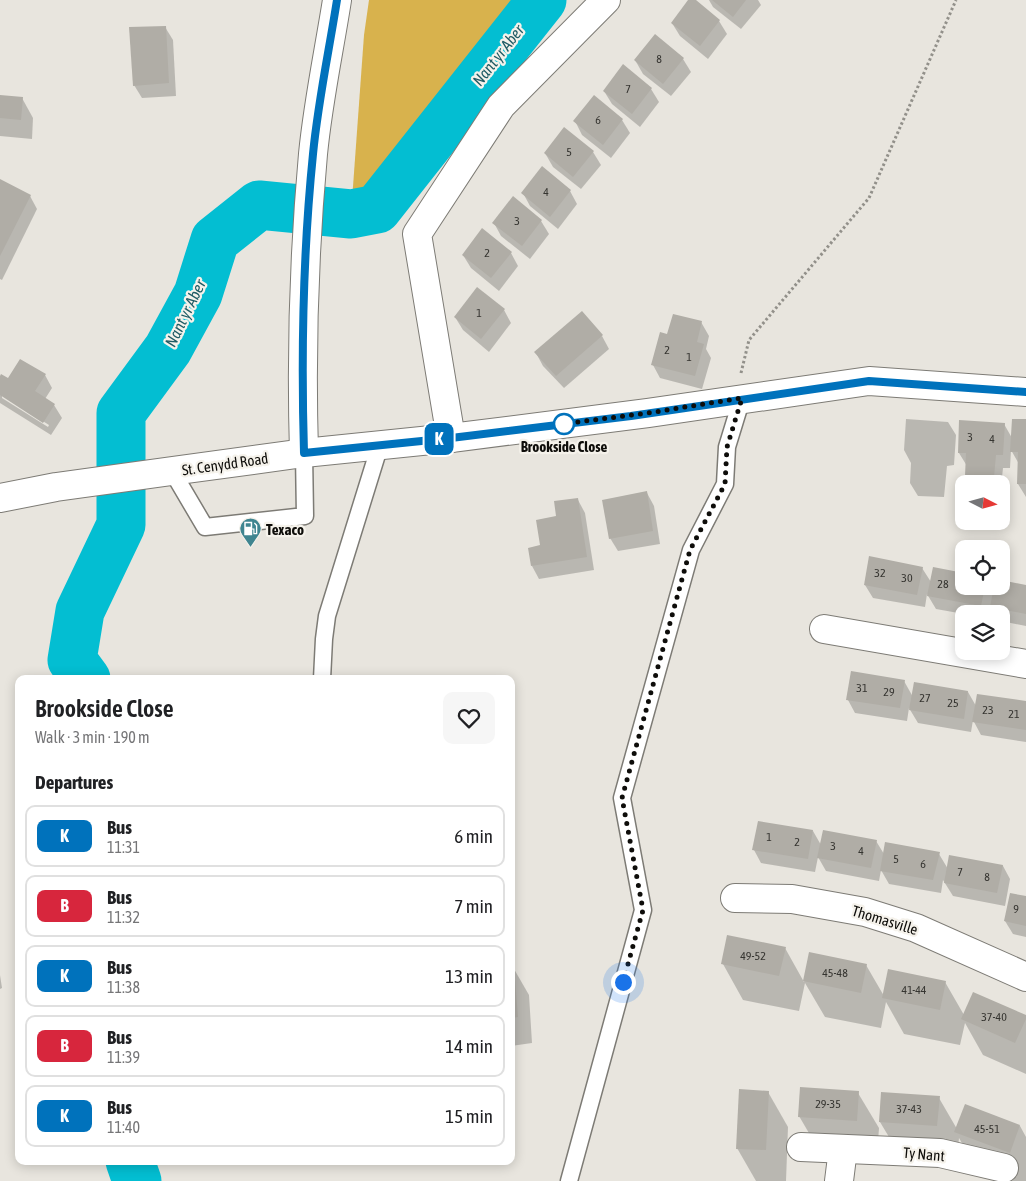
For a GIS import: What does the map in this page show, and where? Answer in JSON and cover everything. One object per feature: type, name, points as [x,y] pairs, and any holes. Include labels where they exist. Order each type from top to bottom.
[{"type":"street","points":[[304,453],[304,275],[313,152],[336,0]]},
{"type":"street","points":[[451,438],[417,234],[501,106],[606,0]]},
{"type":"street","name":"St. Cenydd Road","points":[[0,498],[56,486],[304,453],[451,438],[648,413],[869,381],[1026,392]]},
{"type":"street","points":[[824,629],[1026,664]]},
{"type":"street","name":"Thomasville","points":[[735,898],[792,899],[865,912],[916,928],[1026,977]]},
{"type":"street","name":"Ty Nant","points":[[801,1147],[940,1153],[1004,1168]]},
{"type":"street","points":[[839,1181],[843,1149]]},
{"type":"lane","points":[[569,1181],[643,910],[622,798],[690,550],[725,484],[727,447],[742,398]]},
{"type":"lane","points":[[322,675],[327,616],[380,445]]},
{"type":"lane","points":[[172,471],[205,528],[305,516],[304,453]]},
{"type":"path","points":[[742,398],[740,375],[749,340],[869,198],[956,0]]},
{"type":"shaded area","points":[[369,0],[542,0],[377,209],[351,214],[364,35]]},
{"type":"building","points":[[688,0],[696,0],[720,20],[700,46],[671,23]]},
{"type":"building","points":[[712,0],[746,0],[733,17]]},
{"type":"building","points":[[166,26],[169,83],[133,86],[129,27]]},
{"type":"building","points":[[655,34],[684,58],[663,84],[634,60]]},
{"type":"building","points":[[623,64],[652,88],[632,114],[603,91]]},
{"type":"building","points":[[0,95],[23,97],[21,120],[0,118]]},
{"type":"building","points":[[594,95],[623,119],[603,145],[573,121]]},
{"type":"building","points":[[564,127],[594,151],[573,177],[544,153]]},
{"type":"building","points":[[542,166],[571,190],[550,217],[521,193]]},
{"type":"building","points":[[0,179],[31,195],[0,256]]},
{"type":"building","points":[[513,196],[542,220],[522,246],[492,223]]},
{"type":"building","points":[[482,228],[512,252],[491,278],[462,255]]},
{"type":"building","points":[[477,287],[505,309],[481,339],[454,317]]},
{"type":"building","points":[[582,311],[603,335],[556,376],[534,352]]},
{"type":"building","points":[[673,314],[702,321],[697,342],[704,344],[695,376],[651,365],[660,332],[667,334]]},
{"type":"building","points":[[20,359],[46,374],[35,391],[55,404],[43,423],[0,395],[1,374],[8,378]]},
{"type":"building","points":[[1012,419],[1026,419],[1026,484],[1017,484],[1018,452],[1010,452]]},
{"type":"building","points":[[959,420],[1005,423],[1003,455],[996,455],[994,475],[965,475],[966,453],[958,453]]},
{"type":"building","points":[[647,491],[653,531],[609,539],[602,500]]},
{"type":"building","points":[[578,498],[587,557],[531,566],[528,548],[540,545],[536,520],[556,516],[554,501]]},
{"type":"building","points":[[869,556],[923,567],[917,595],[864,585]]},
{"type":"building","points":[[933,567],[955,571],[955,595],[983,595],[981,605],[927,596]]},
{"type":"building","points":[[1010,582],[1026,585],[1026,614],[1010,611],[1010,605],[990,605],[992,595],[1010,595]]},
{"type":"building","points":[[851,671],[905,680],[900,708],[846,700]]},
{"type":"building","points":[[914,682],[968,691],[964,719],[909,710]]},
{"type":"building","points":[[977,694],[1026,701],[1026,730],[972,722]]},
{"type":"building","points":[[758,821],[813,830],[808,859],[752,850]]},
{"type":"building","points":[[823,830],[877,840],[871,868],[817,858]]},
{"type":"building","points":[[885,842],[940,852],[933,880],[880,871]]},
{"type":"building","points":[[949,855],[1003,865],[997,893],[944,883]]},
{"type":"building","points":[[1010,893],[1026,896],[1026,926],[1004,921]]},
{"type":"building","points":[[727,935],[786,947],[779,976],[721,964]]},
{"type":"building","points":[[809,952],[867,964],[861,993],[803,981]]},
{"type":"building","points":[[888,969],[946,981],[940,1010],[882,998]]},
{"type":"building","points":[[515,980],[518,1017],[515,1017]]},
{"type":"building","points":[[973,992],[1026,1015],[1015,1043],[961,1019]]},
{"type":"building","points":[[800,1087],[859,1091],[857,1121],[798,1117]]},
{"type":"building","points":[[739,1089],[769,1091],[766,1150],[736,1149]]},
{"type":"building","points":[[881,1092],[940,1096],[937,1126],[879,1122]]},
{"type":"building","points":[[965,1104],[1020,1125],[1010,1153],[954,1132]]},
{"type":"waterway","name":"Nant yr Aber","points":[[83,675],[72,660],[80,611],[121,525],[121,413],[168,349],[198,294],[215,240],[259,205],[351,214],[377,209],[542,0]]},
{"type":"waterway","name":"Nant yr Aber","points":[[131,1165],[137,1181]]},
{"type":"bus line","name":"K","points":[[337,0],[313,152],[304,275],[304,453],[451,438],[631,416],[742,398],[869,381],[1026,392]]},
{"type":"place","name":"Brookside Close","points":[[564,424]]},
{"type":"place","name":"Texaco","points":[[250,548]]},
{"type":"route","points":[[564,424],[562,424],[742,398],[727,447],[725,484],[690,550],[622,798],[643,910],[623,982]]}]
